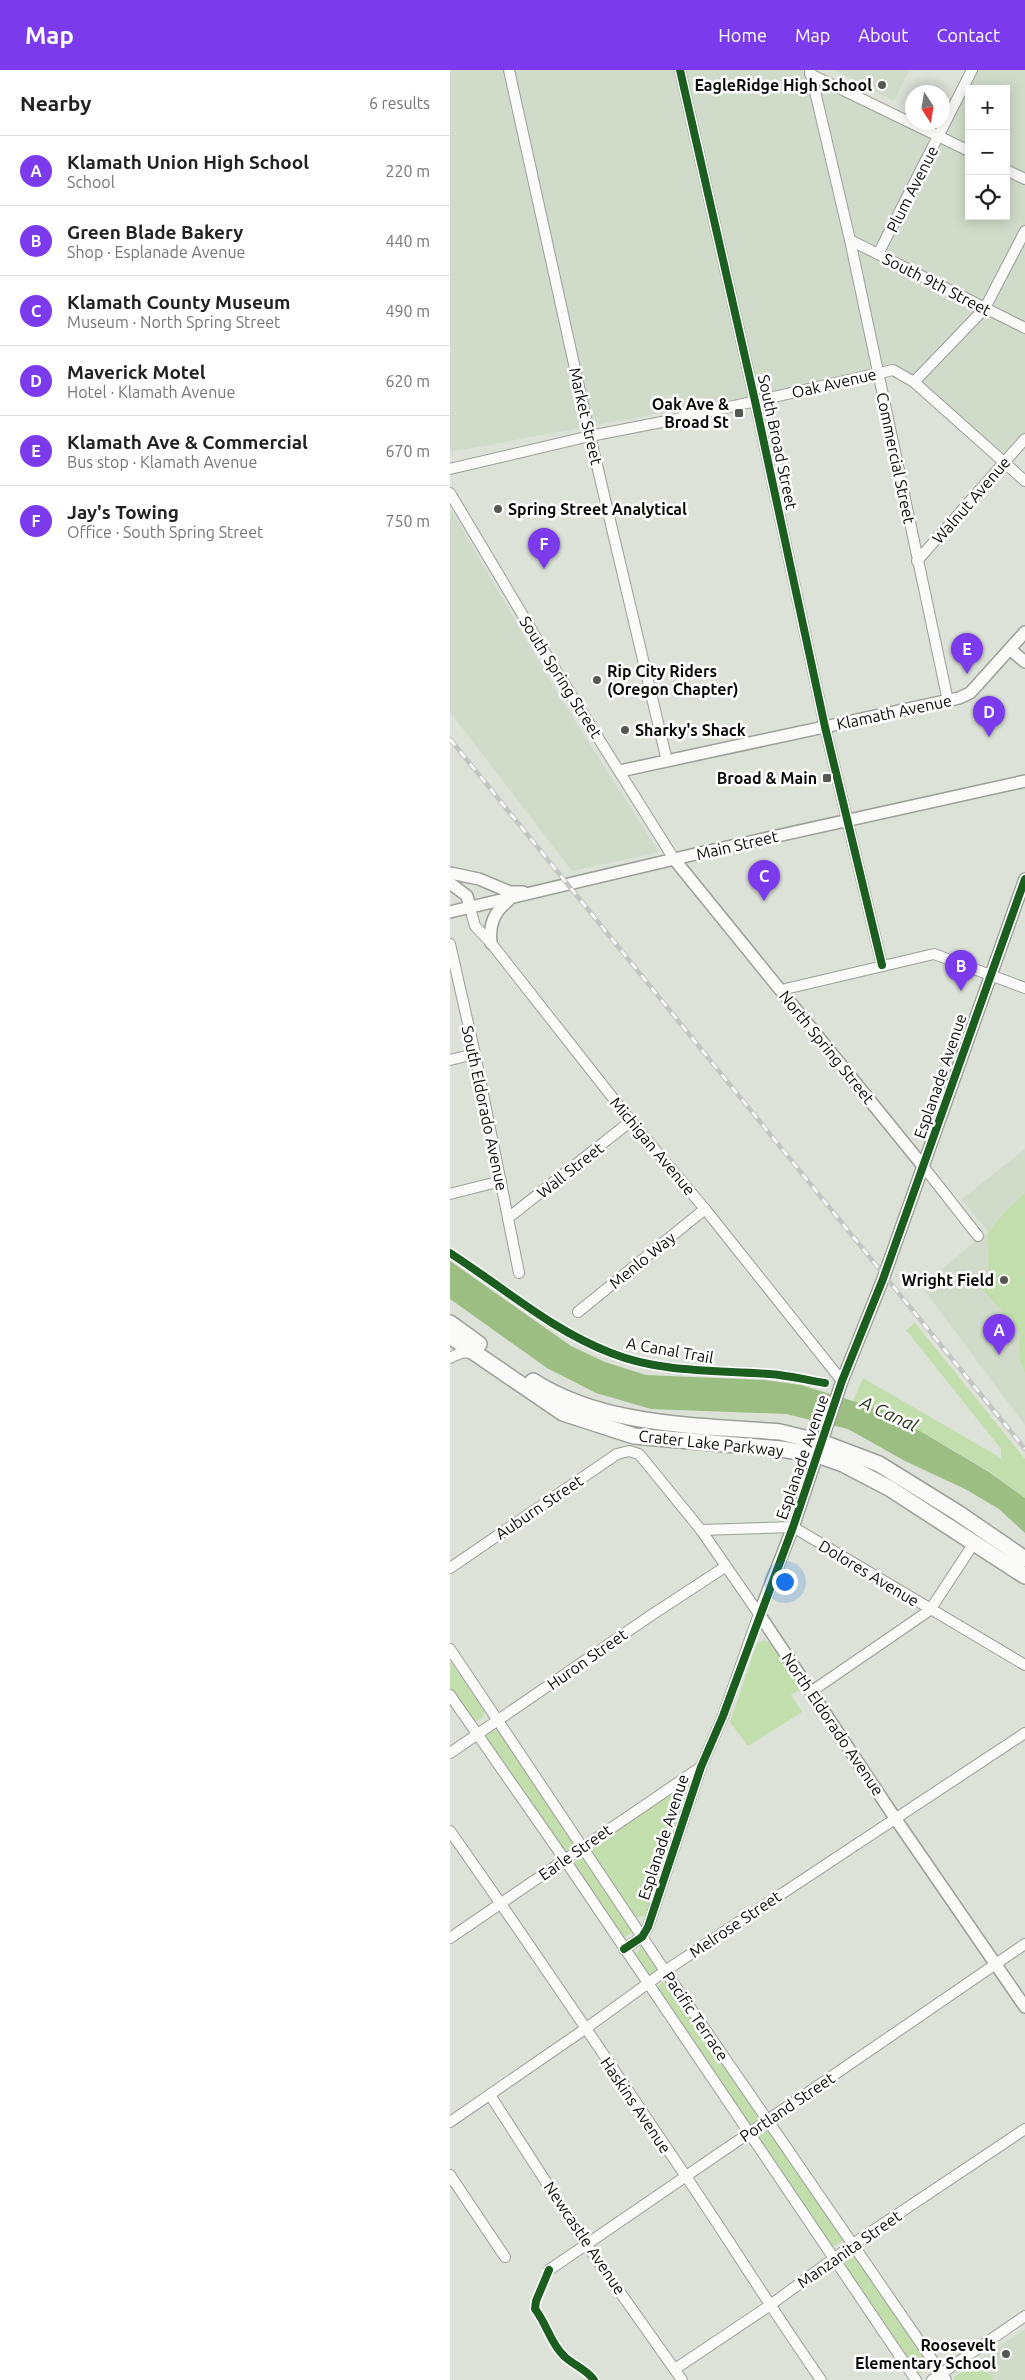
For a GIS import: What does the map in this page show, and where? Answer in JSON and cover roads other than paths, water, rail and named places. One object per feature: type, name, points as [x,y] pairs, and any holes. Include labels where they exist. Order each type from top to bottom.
[{"type":"main road","name":"Crater Lake Parkway","points":[[450,1322],[499,1360],[543,1388],[584,1405],[627,1418],[780,1432],[819,1448],[879,1464],[958,1513],[1025,1559]]},
{"type":"main road","name":"Crater Lake Parkway","points":[[450,1336],[564,1413],[634,1436],[781,1449],[819,1448],[843,1464],[889,1488],[1025,1576]]},
{"type":"street","name":"Market Street","points":[[509,70],[590,436],[667,761]]},
{"type":"street","name":"South Broad Street","points":[[680,70],[755,401],[825,727],[882,965]]},
{"type":"street","name":"Plum Avenue","points":[[878,254],[972,70]]},
{"type":"street","points":[[810,72],[965,149]]},
{"type":"street","name":"Commercial Street","points":[[810,72],[850,240],[948,700]]},
{"type":"street","points":[[1010,172],[1025,179]]},
{"type":"street","points":[[914,382],[985,308],[1025,231]]},
{"type":"street","name":"South 9th Street","points":[[850,240],[1025,328]]},
{"type":"street","name":"Oak Avenue","points":[[450,469],[590,436],[893,370],[914,382],[1025,481]]},
{"type":"street","name":"Walnut Avenue","points":[[918,561],[1025,439]]},
{"type":"street","name":"South Spring Street","points":[[450,494],[453,504],[674,859]]},
{"type":"street","name":"Klamath Avenue","points":[[620,771],[948,700],[970,693],[1025,632]]},
{"type":"street","points":[[1010,650],[1025,662]]},
{"type":"street","name":"Main Street","points":[[450,912],[509,900],[674,859],[1025,781]]},
{"type":"street","points":[[998,787],[1025,790]]},
{"type":"street","name":"North Spring Street","points":[[674,859],[978,1236]]},
{"type":"street","points":[[450,873],[479,879],[510,892],[537,893]]},
{"type":"street","name":"Esplanade Avenue","points":[[642,1937],[648,1927],[701,1767],[723,1716],[759,1614],[793,1527],[842,1381],[882,1279],[1025,879]]},
{"type":"street","points":[[450,883],[467,896],[470,908]]},
{"type":"street","points":[[491,943],[492,922],[498,909],[509,900]]},
{"type":"street","name":"Michigan Avenue","points":[[470,908],[474,926],[491,943],[631,1121],[706,1209],[842,1381]]},
{"type":"street","name":"South Eldorado Avenue","points":[[450,944],[475,1054],[519,1273]]},
{"type":"street","points":[[781,990],[934,954],[1025,988]]},
{"type":"street","points":[[450,1060],[475,1054]]},
{"type":"street","name":"Wall Street","points":[[508,1218],[631,1121]]},
{"type":"street","points":[[450,1194],[501,1181]]},
{"type":"street","name":"Menlo Way","points":[[578,1312],[706,1209]]},
{"type":"street","points":[[450,1358],[458,1353],[466,1352],[480,1356]]},
{"type":"street","name":"North Eldorado Avenue","points":[[629,1451],[639,1454],[701,1530],[1025,2007]]},
{"type":"street","name":"Auburn Street","points":[[450,1568],[617,1454],[629,1451]]},
{"type":"street","points":[[701,1530],[793,1527]]},
{"type":"street","name":"Dolores Avenue","points":[[793,1527],[1025,1665]]},
{"type":"street","points":[[812,1691],[930,1610],[974,1543]]},
{"type":"street","name":"Huron Street","points":[[450,1753],[725,1567]]},
{"type":"street","name":"Pacific Terrace","points":[[450,1649],[665,1971],[944,2377]]},
{"type":"street","name":"Pacific Terrace","points":[[450,1695],[565,1860],[916,2380]]},
{"type":"street","name":"Melrose Street","points":[[450,2122],[665,1971],[1025,1733]]},
{"type":"street","name":"Earle Street","points":[[450,1938],[701,1767]]},
{"type":"street","name":"Haskins Avenue","points":[[450,1831],[686,2176],[768,2306],[821,2380]]},
{"type":"street","points":[[624,1949],[642,1937]]},
{"type":"street","name":"Portland Street","points":[[549,2270],[1025,1944]]},
{"type":"street","name":"Newcastle Avenue","points":[[490,2095],[586,2244],[682,2380]]},
{"type":"street","name":"Manzanita Street","points":[[675,2369],[768,2306],[854,2244],[1025,2129]]},
{"type":"street","points":[[450,2176],[505,2256]]},
{"type":"street","points":[[932,2380],[944,2377],[1025,2316]]},
{"type":"water","name":"A Canal","points":[[450,1261],[571,1346],[605,1362],[646,1375],[764,1380],[801,1385],[888,1412],[989,1472],[1025,1498],[1025,1533],[999,1509],[965,1489],[905,1461],[848,1429],[786,1414],[651,1409],[596,1393],[547,1368],[450,1299]]},
{"type":"railway","points":[[450,739],[1025,1449]]},
{"type":"place","name":"EagleRidge High School","points":[[882,85]]},
{"type":"place","name":"Oak Ave & Broad St","points":[[739,413]]},
{"type":"place","name":"Spring Street Analytical","points":[[498,509]]},
{"type":"place","name":"Jay's Towing","points":[[544,569]]},
{"type":"place","name":"Klamath Ave & Commercial","points":[[967,674]]},
{"type":"place","name":"Rip City Riders (Oregon Chapter)","points":[[597,680]]},
{"type":"place","name":"Sharky's Shack","points":[[625,730]]},
{"type":"place","name":"Maverick Motel","points":[[989,737]]},
{"type":"place","name":"Broad & Main","points":[[827,778]]},
{"type":"place","name":"Klamath County Museum","points":[[764,901]]},
{"type":"place","name":"Green Blade Bakery","points":[[961,991]]},
{"type":"place","name":"Wright Field","points":[[1004,1280]]},
{"type":"place","name":"Klamath Union High School","points":[[999,1355]]},
{"type":"place","name":"Roosevelt Elementary School","points":[[1006,2354]]}]
